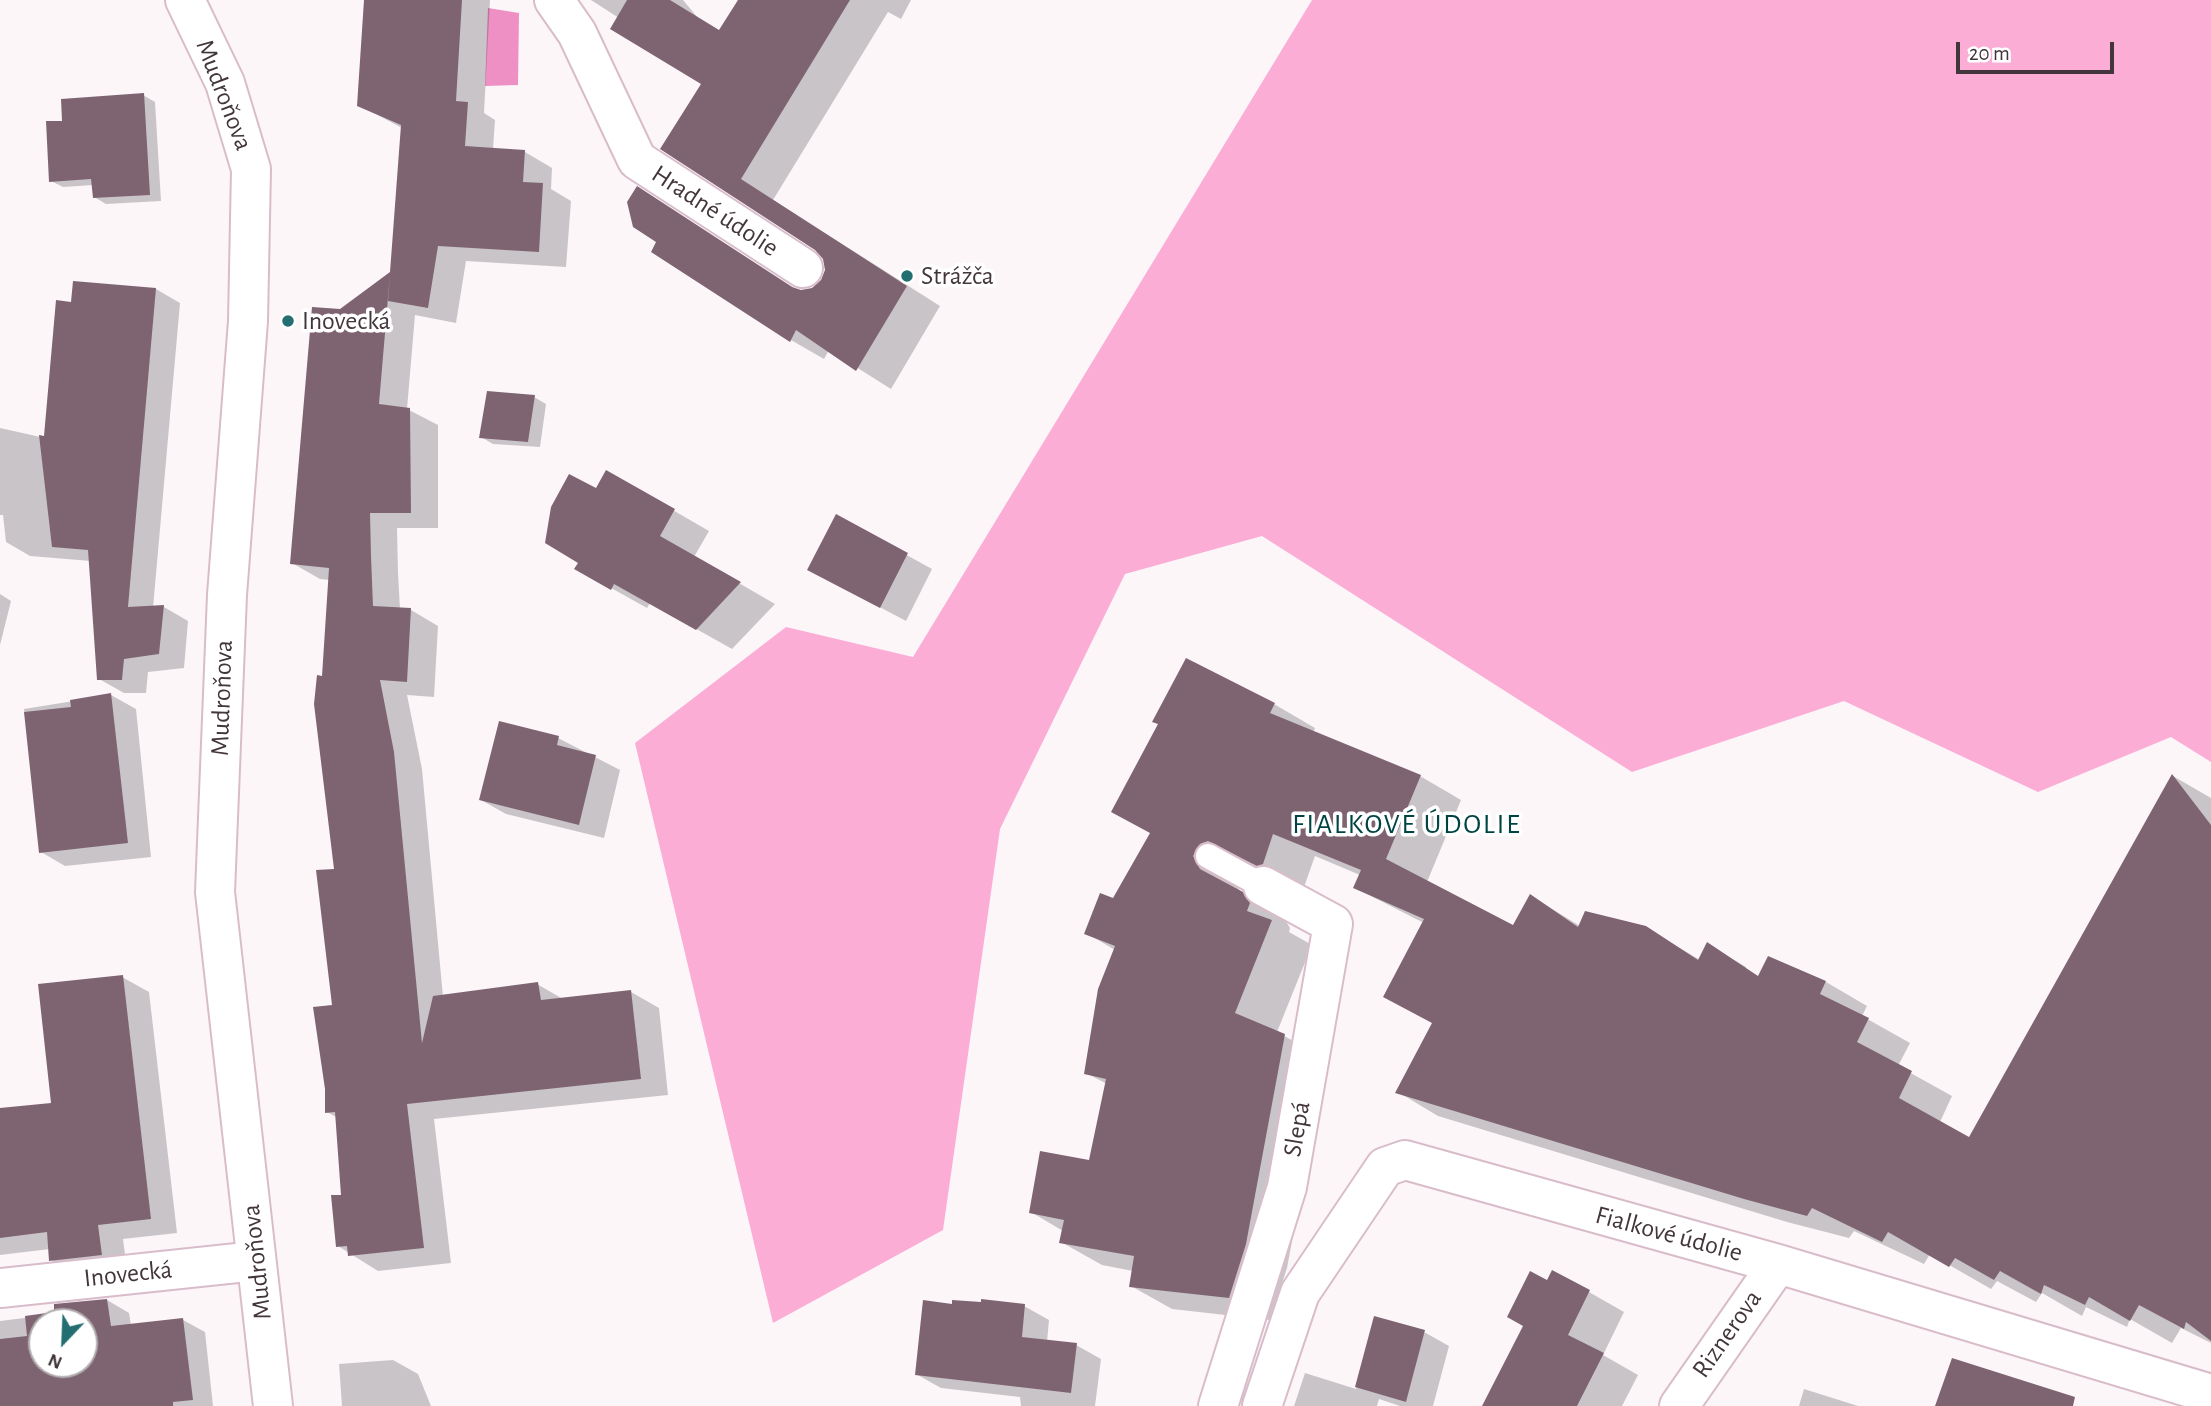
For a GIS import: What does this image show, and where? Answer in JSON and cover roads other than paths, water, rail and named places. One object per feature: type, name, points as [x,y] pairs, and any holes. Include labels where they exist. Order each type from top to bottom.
[{"type":"street","name":"Mudroňova","points":[[185,0],[225,83],[251,169],[248,321],[226,595],[215,892],[273,1406]]},
{"type":"street","name":"Hradné údolie","points":[[554,0],[577,33],[637,160],[803,268]]},
{"type":"street","name":"Slepá","points":[[1218,1406],[1287,1187],[1333,924],[1263,886]]},
{"type":"street","name":"Fialkové údolie","points":[[1262,1406],[1300,1293],[1385,1167],[1405,1160],[1778,1264],[2211,1394]]},
{"type":"street","name":"Inovecká","points":[[0,1288],[256,1261]]},
{"type":"street","name":"Riznerova","points":[[1679,1406],[1778,1264]]},
{"type":"lane","points":[[1208,856],[1263,886]]},
{"type":"place","name":"Strážča","points":[[907,276]]},
{"type":"place","name":"Inovecká","points":[[288,321]]},
{"type":"district","name":"FIALKOVÉ ÚDOLIE","points":[[1407,825]]}]
